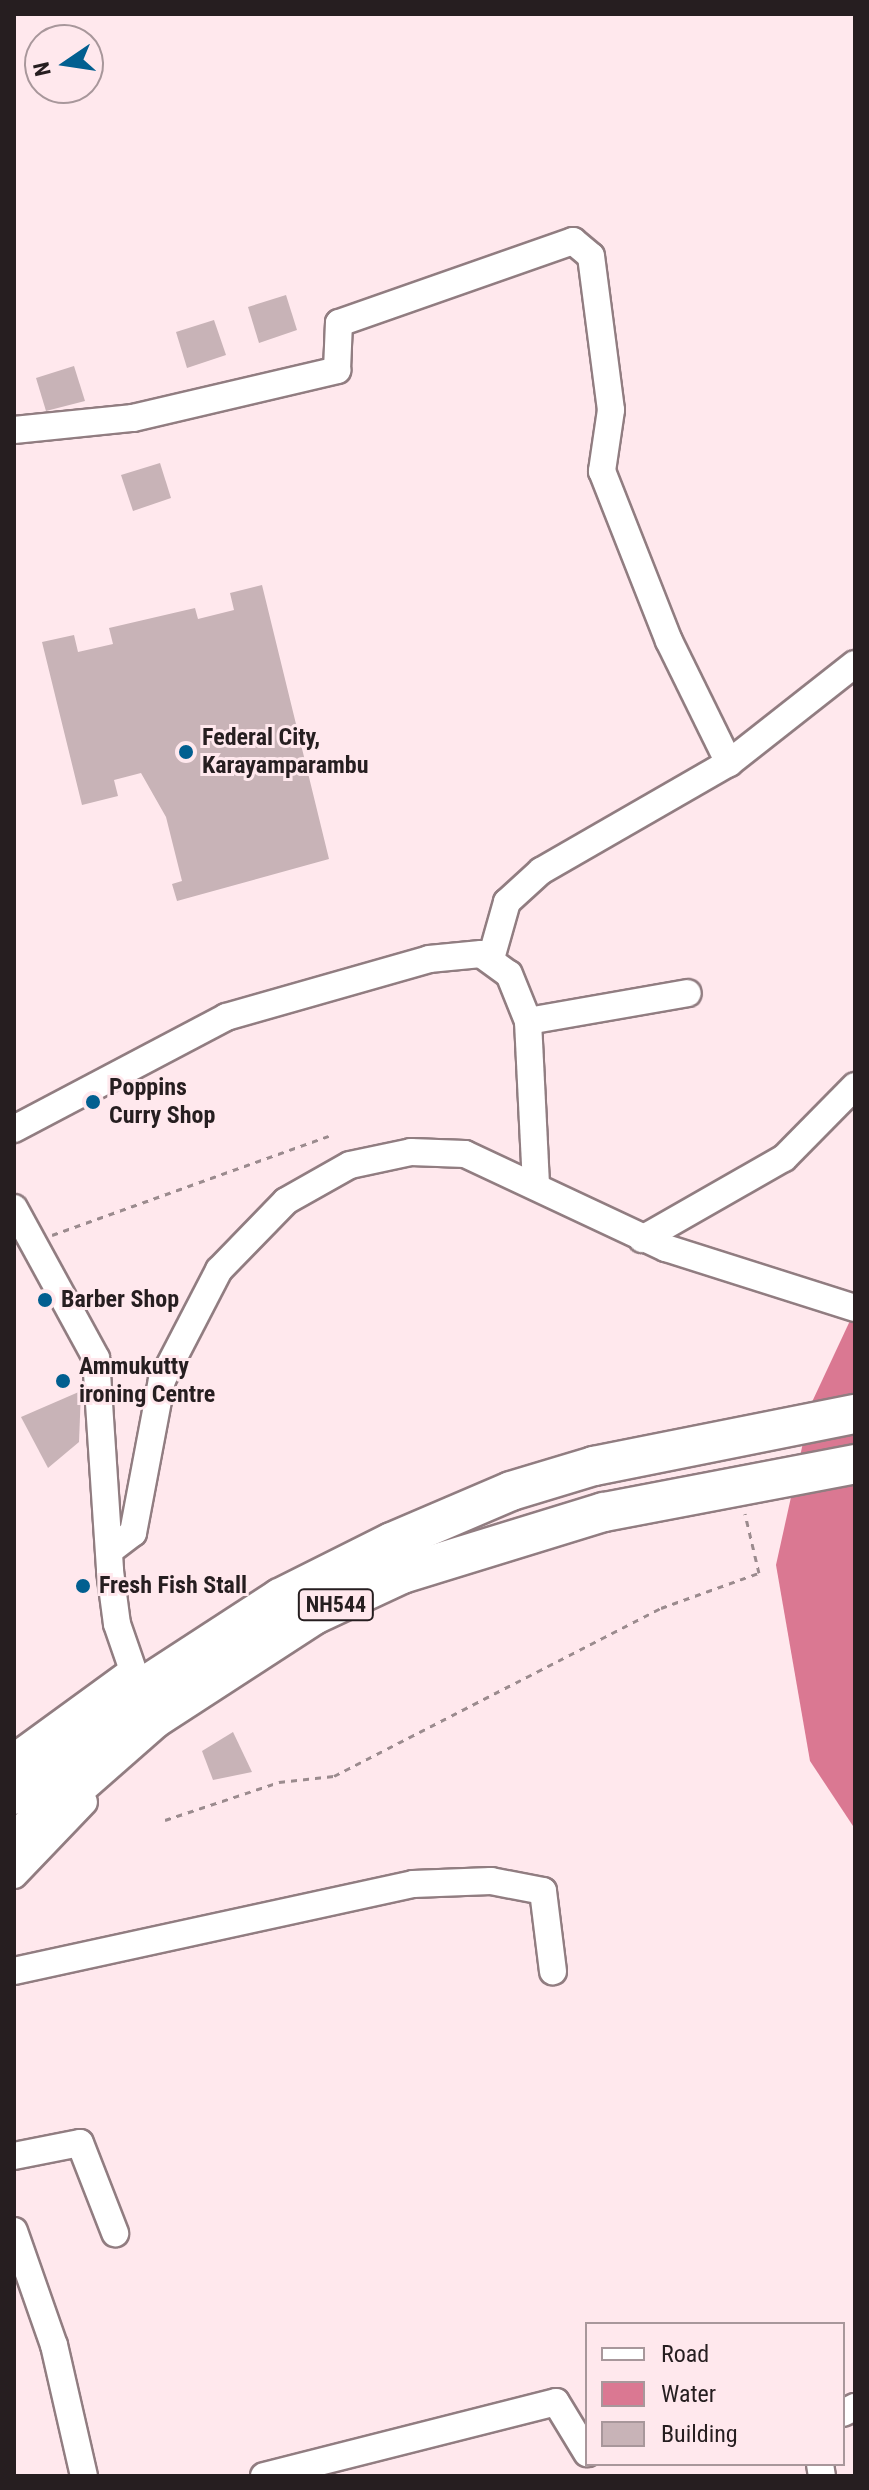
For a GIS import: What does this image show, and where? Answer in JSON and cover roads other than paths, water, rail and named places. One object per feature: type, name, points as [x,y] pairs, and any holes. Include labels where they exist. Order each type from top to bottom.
[{"type":"highway","name":"NH544","points":[[14,1795],[141,1694],[280,1598],[392,1542],[511,1491],[708,1443],[855,1414]]},
{"type":"highway","name":"NH544","points":[[14,1842],[141,1694],[402,1574],[604,1512],[855,1464]]},
{"type":"street","points":[[14,430],[133,418],[337,370],[339,323],[573,241],[591,256],[611,410],[602,471],[669,641],[729,763]]},
{"type":"street","points":[[492,955],[498,916],[532,878],[729,763],[855,664]]},
{"type":"street","points":[[492,955],[509,974],[528,1021],[536,1182]]},
{"type":"street","points":[[14,1129],[252,1007],[429,959],[492,955]]},
{"type":"street","points":[[528,1021],[688,993]]},
{"type":"street","points":[[642,1239],[784,1158],[855,1086]]},
{"type":"street","points":[[109,1551],[133,1533],[148,1435],[173,1354],[219,1270],[262,1220],[314,1182],[391,1154],[465,1154],[536,1182],[642,1239],[855,1308]]},
{"type":"street","points":[[14,1208],[96,1358],[117,1624],[141,1694],[143,1747],[14,1875]]},
{"type":"street","points":[[14,1757],[141,1694]]},
{"type":"street","points":[[14,1971],[413,1884],[491,1881],[543,1891],[553,1971]]},
{"type":"street","points":[[14,2156],[80,2143],[115,2233]]},
{"type":"street","points":[[14,2231],[54,2345],[84,2476]]},
{"type":"street","points":[[264,2476],[556,2402],[585,2450]]},
{"type":"water","points":[[855,1310],[855,1829],[810,1761],[776,1565],[812,1402]]},
{"type":"place","name":"Federal City, Karayamparambu","points":[[186,752]]},
{"type":"place","name":"Poppins Curry Shop","points":[[93,1102]]},
{"type":"place","name":"Barber Shop","points":[[45,1300]]},
{"type":"place","name":"Ammukutty ironing Centre","points":[[63,1381]]},
{"type":"place","name":"Fresh Fish Stall","points":[[83,1586]]}]
